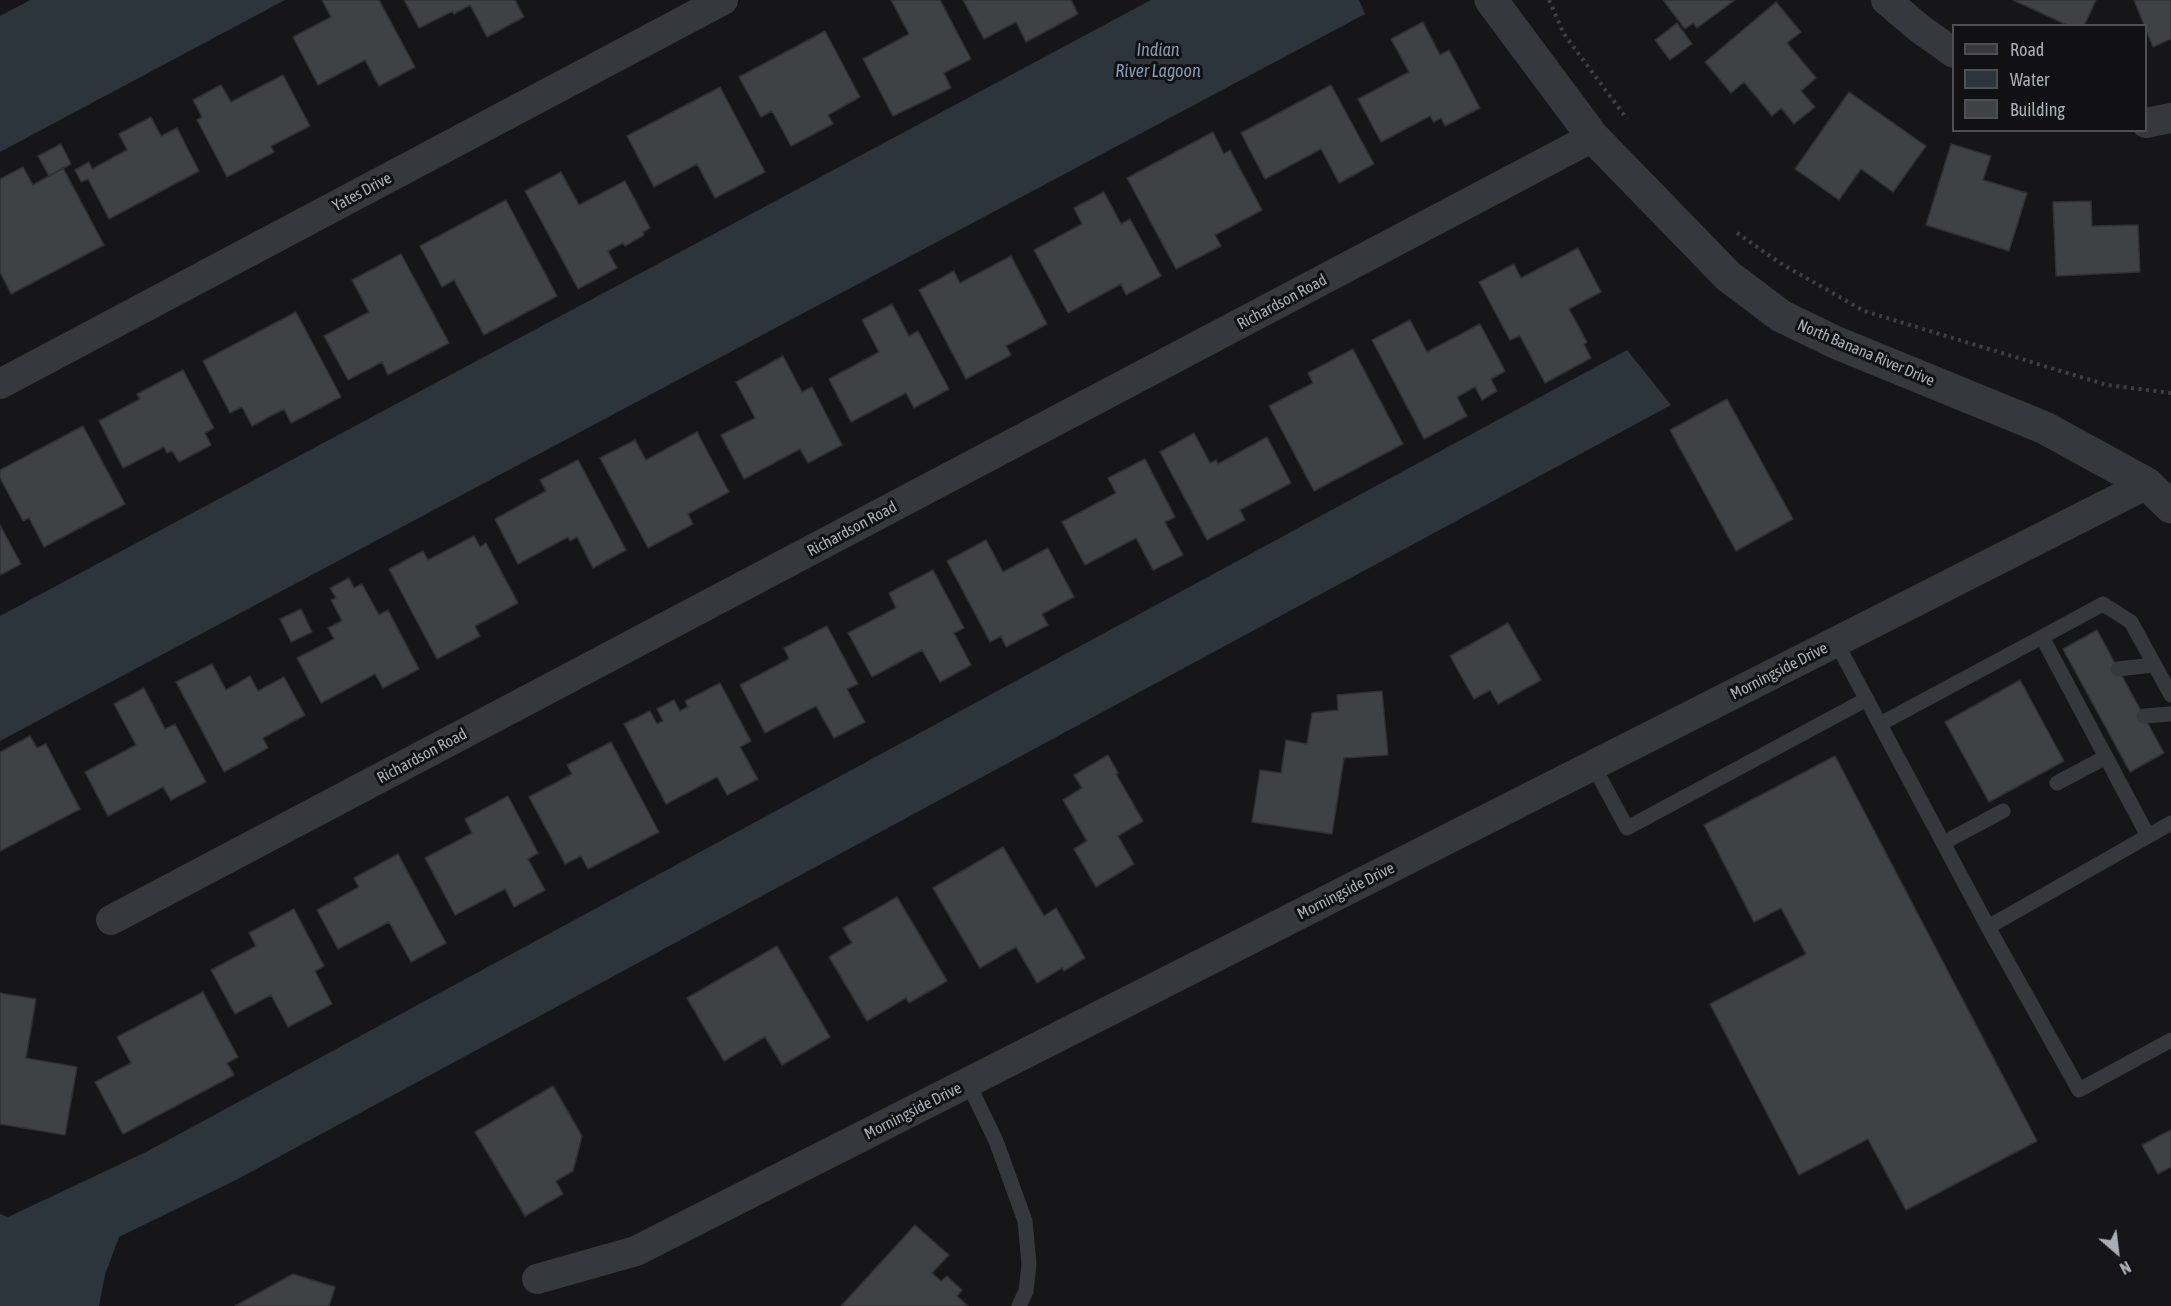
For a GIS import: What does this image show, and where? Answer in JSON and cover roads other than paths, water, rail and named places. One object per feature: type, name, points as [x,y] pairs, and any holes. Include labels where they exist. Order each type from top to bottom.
[{"type":"street","name":"Yates Drive","points":[[0,384],[723,0]]},
{"type":"street","name":"North Banana River Drive","points":[[1491,0],[1593,137],[1728,276],[1781,315],[1838,343],[2045,428],[2159,478],[2171,507]]},
{"type":"street","points":[[1886,0],[1952,52]]},
{"type":"street","points":[[2147,123],[2171,118]]},
{"type":"street","name":"Richardson Road","points":[[111,920],[1593,137]]},
{"type":"street","name":"Morningside Drive","points":[[537,1279],[636,1251],[2159,478]]},
{"type":"lane","points":[[1880,724],[2103,604],[2131,622],[2171,695]]},
{"type":"lane","points":[[2042,637],[2069,674],[2095,721],[2106,757],[2148,836]]},
{"type":"lane","points":[[1836,642],[1988,927],[2079,1090],[2171,1040]]},
{"type":"lane","points":[[2118,669],[2154,665]]},
{"type":"lane","points":[[1593,765],[1627,828],[1866,699]]},
{"type":"lane","points":[[2144,716],[2171,714]]},
{"type":"lane","points":[[2057,783],[2106,757]]},
{"type":"lane","points":[[1943,843],[2003,811]]},
{"type":"lane","points":[[1988,927],[2171,823]]},
{"type":"lane","points":[[968,1083],[996,1141],[1025,1221],[1029,1264],[1026,1291],[1019,1306]]},
{"type":"water","points":[[30,0],[285,0],[0,152],[0,16]]},
{"type":"water","name":"Indian River Lagoon","points":[[1151,0],[1359,0],[1365,14],[0,741],[0,616]]},
{"type":"water","points":[[1627,350],[1671,405],[236,1180],[119,1237],[105,1275],[99,1306],[0,1306],[0,1214],[8,1217],[146,1152]]}]
